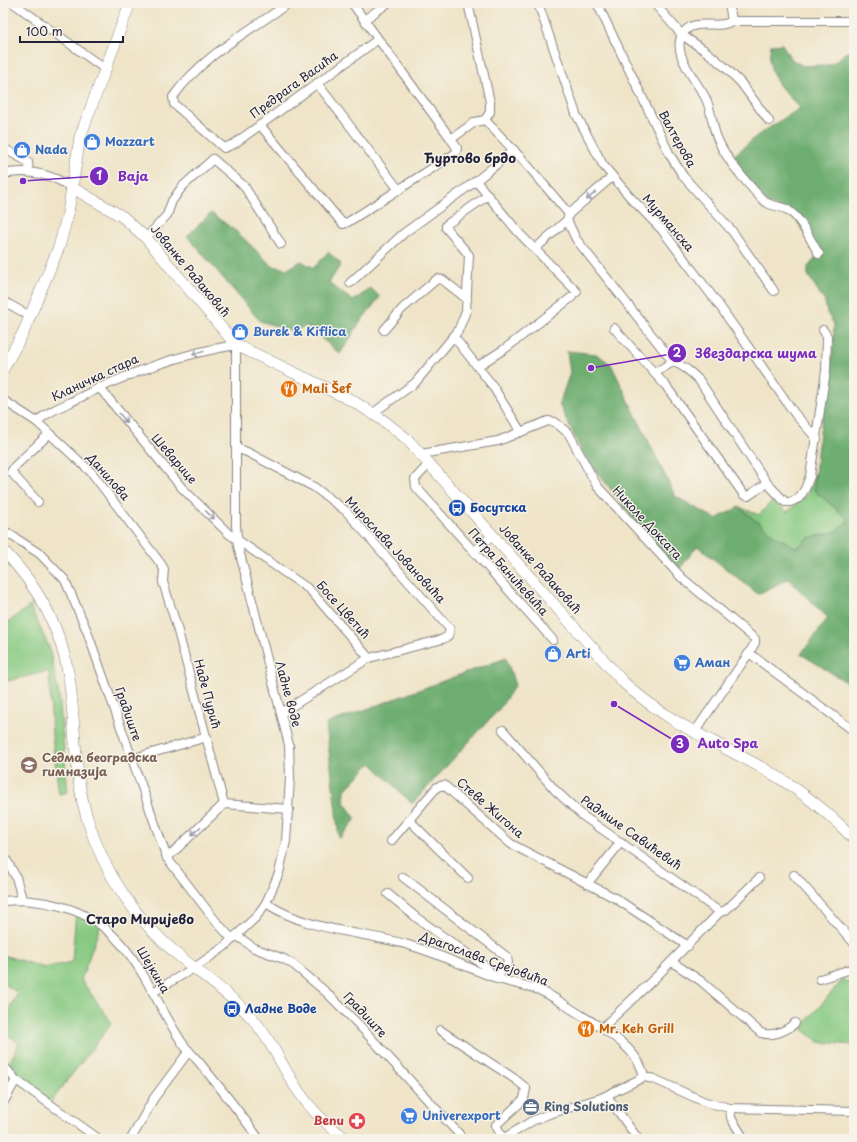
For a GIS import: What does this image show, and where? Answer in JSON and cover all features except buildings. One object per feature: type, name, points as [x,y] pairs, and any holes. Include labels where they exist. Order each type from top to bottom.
[{"type":"main road","points":[[3,369],[12,355],[30,316],[62,238],[80,137],[130,3]]},
{"type":"main road","name":"Јованке Радаковић","points":[[71,187],[123,217],[146,238],[236,345],[339,394],[373,413],[400,432],[624,682],[649,704],[694,733],[786,782],[826,813],[854,839]]},
{"type":"main road","points":[[3,550],[29,580],[43,602],[63,652],[70,692],[79,789],[88,822],[102,856],[119,888],[136,912],[163,942],[225,992],[251,1018],[267,1037],[299,1092],[324,1121],[346,1139]]},
{"type":"street","points":[[13,3],[105,69]]},
{"type":"street","name":"Предрага Васића","points":[[289,3],[216,53],[191,76],[173,97],[174,104],[224,148],[234,144],[260,126],[377,40]]},
{"type":"street","points":[[260,126],[340,223],[348,222],[457,152],[451,139],[377,40],[352,3]]},
{"type":"street","points":[[364,20],[388,3]]},
{"type":"street","points":[[451,139],[476,122],[484,120],[490,112],[490,102],[468,3]]},
{"type":"street","name":"Мурманска","points":[[538,3],[576,114],[594,150],[612,177],[662,230],[719,305],[795,414],[817,439]]},
{"type":"street","name":"Валтерова","points":[[597,3],[670,155],[683,176],[732,230],[774,291]]},
{"type":"street","points":[[654,3],[682,35],[707,52],[741,83],[769,121]]},
{"type":"street","points":[[729,3],[732,21]]},
{"type":"street","points":[[819,254],[799,221],[788,210],[768,204],[762,199],[720,145],[706,99],[682,58],[680,43],[682,35],[686,30],[693,26],[726,24],[732,21],[854,21]]},
{"type":"street","points":[[317,83],[399,190]]},
{"type":"street","points":[[484,120],[514,150],[568,217],[578,242],[673,362],[683,366],[699,380],[767,483],[785,502],[792,502],[799,498],[808,481],[817,439],[826,371],[827,336],[823,330]]},
{"type":"street","points":[[3,148],[28,162],[29,172]]},
{"type":"street","points":[[350,282],[404,233],[476,181],[514,150]]},
{"type":"street","points":[[146,238],[167,215],[172,201],[182,187],[213,159],[244,186],[281,244]]},
{"type":"street","points":[[3,174],[29,172],[53,177],[71,187]]},
{"type":"street","points":[[535,249],[612,177]]},
{"type":"street","points":[[476,181],[487,196],[575,294],[506,348],[478,366]]},
{"type":"street","points":[[373,413],[415,383],[454,337],[465,316],[469,255],[446,228],[446,225],[487,196]]},
{"type":"street","points":[[384,330],[402,309],[436,279],[443,280],[467,299]]},
{"type":"street","points":[[3,301],[30,316]]},
{"type":"street","points":[[614,328],[620,337],[636,351],[654,372],[745,496],[748,496],[767,483]]},
{"type":"street","points":[[454,337],[478,366],[501,398],[521,432]]},
{"type":"street","name":"Кланичка стара","points":[[37,422],[51,412],[99,388],[152,365],[236,345]]},
{"type":"street","name":"Ладне воде","points":[[153,992],[194,968],[234,937],[256,917],[266,903],[276,884],[286,841],[289,808],[290,752],[238,540],[236,345]]},
{"type":"street","points":[[654,372],[673,362]]},
{"type":"street","name":"Шеварице","points":[[99,388],[182,488],[238,540]]},
{"type":"street","name":"Данилова","points":[[3,400],[37,422],[92,473],[164,569],[162,579],[165,592]]},
{"type":"street","name":"Николе Доксата","points":[[421,454],[498,441],[550,420],[565,430],[573,440],[597,486],[681,577],[755,638],[755,643],[749,653],[694,733]]},
{"type":"street","points":[[38,502],[11,472],[15,466],[49,434]]},
{"type":"street","name":"Мирослава Јовановића","points":[[236,448],[247,452],[314,487],[346,511],[448,626],[449,633],[443,639],[369,658]]},
{"type":"street","name":"Петра Банићевића","points":[[429,464],[415,479],[416,487],[554,640]]},
{"type":"street","name":"Градиште","points":[[3,530],[40,554],[65,580],[87,631],[167,858],[214,919],[234,937],[260,951],[284,959],[294,965],[327,993],[359,1025],[459,1134]]},
{"type":"street","points":[[474,551],[492,536]]},
{"type":"street","name":"Босе Цветић","points":[[238,540],[310,590],[369,658]]},
{"type":"street","name":"Наде Пурић","points":[[165,592],[224,804]]},
{"type":"street","points":[[749,653],[854,730]]},
{"type":"street","points":[[281,713],[369,658]]},
{"type":"street","name":"Радмиле Савићевић","points":[[503,730],[571,805],[720,912]]},
{"type":"street","points":[[131,759],[206,737]]},
{"type":"street","name":"Стеве Жигона","points":[[391,841],[437,787],[444,785],[511,844],[634,910],[688,946]]},
{"type":"street","points":[[167,858],[224,804],[289,808]]},
{"type":"street","points":[[409,820],[468,878]]},
{"type":"street","points":[[587,884],[621,842]]},
{"type":"street","points":[[3,854],[16,877],[22,899]]},
{"type":"street","points":[[794,875],[854,943]]},
{"type":"street","points":[[388,894],[418,918],[479,961],[496,978],[508,963],[506,957],[403,877]]},
{"type":"street","points":[[602,1028],[672,962],[720,912],[726,910],[759,878]]},
{"type":"street","name":"Шејкина","points":[[3,900],[22,899],[69,908],[101,924],[115,935],[127,950],[189,1051],[231,1101],[259,1139]]},
{"type":"street","name":"Драгослава Срејовића","points":[[266,903],[289,916],[316,926],[405,944],[447,958],[496,978],[542,992],[619,1040],[629,1051],[642,1070],[644,1077]]},
{"type":"street","points":[[672,962],[701,981],[761,1033],[771,1034],[787,1029],[795,1023]]},
{"type":"street","points":[[820,979],[854,968]]},
{"type":"street","points":[[440,1030],[515,1078],[526,1088],[524,1099],[496,1125],[503,1139],[522,1126],[540,1117],[607,1096],[644,1077],[654,1079],[705,1102],[730,1108],[854,1111]]},
{"type":"street","points":[[131,1139],[154,1098],[189,1051]]},
{"type":"street","points":[[3,1065],[16,1080],[99,1139]]},
{"type":"street","points":[[3,1102],[16,1080]]},
{"type":"street","points":[[607,1096],[638,1139]]},
{"type":"street","points":[[730,1108],[731,1118],[744,1139]]},
{"type":"green space","points":[[782,44],[791,59],[803,66],[830,65],[847,52],[854,51],[854,687],[801,654],[828,618],[788,579],[758,594],[697,546],[679,570],[637,523],[582,453],[559,404],[570,373],[567,351],[596,354],[611,364],[675,496],[716,519],[739,507],[775,536],[797,548],[808,538],[835,532],[849,520],[814,490],[817,452],[833,345],[834,324],[827,313],[825,302],[808,275],[808,267],[819,254],[792,214],[768,204],[730,159],[758,135],[800,108],[776,80],[770,65],[771,45]]},
{"type":"green space","points":[[211,213],[237,232],[272,266],[288,269],[301,261],[314,268],[328,252],[341,264],[329,283],[353,301],[371,288],[380,297],[360,322],[340,354],[307,326],[291,331],[260,321],[187,236]]},
{"type":"green space","points":[[818,463],[814,480],[814,490],[849,520],[835,532],[808,538],[797,548],[775,536],[739,507],[759,515],[773,500],[787,512],[807,495]]},
{"type":"green space","points":[[30,606],[49,647],[59,695],[68,792],[59,794],[52,737],[49,671],[3,682],[3,626]]},
{"type":"green space","points":[[506,658],[515,685],[500,708],[412,804],[371,763],[345,790],[344,802],[356,819],[339,839],[326,724]]},
{"type":"green space","points":[[76,911],[101,924],[81,980],[112,1023],[49,1104],[6,1070],[19,1043],[3,1032],[3,1019],[18,993],[3,983],[3,955],[45,968],[72,962]]},
{"type":"green space","points":[[843,979],[854,986],[854,1045],[819,1042],[801,1028]]},
{"type":"place","name":"Mozzart","points":[[92,142]]},
{"type":"place","name":"Nada","points":[[22,150]]},
{"type":"place","name":"Baja","points":[[23,181]]},
{"type":"place","name":"Burek & Kiflica","points":[[240,332]]},
{"type":"place","name":"Звездарска шума","points":[[591,368]]},
{"type":"place","name":"Mali Šef","points":[[289,389]]},
{"type":"place","name":"Босутска","points":[[457,508]]},
{"type":"place","name":"Arti","points":[[553,654]]},
{"type":"place","name":"Аман","points":[[682,663]]},
{"type":"place","name":"Auto Spa","points":[[614,704]]},
{"type":"place","name":"Седма београдска гимназија","points":[[29,765]]},
{"type":"place","name":"Ладне Воде","points":[[232,1009]]},
{"type":"place","name":"Mr. Keh Grill","points":[[586,1029]]},
{"type":"place","name":"Ring Solutions","points":[[531,1107]]},
{"type":"place","name":"Univerexport","points":[[409,1116]]},
{"type":"place","name":"Benu","points":[[357,1121]]},
{"type":"district","name":"Ћуртово брдо","points":[[470,158]]},
{"type":"district","name":"Старо Миријево","points":[[140,919]]}]
